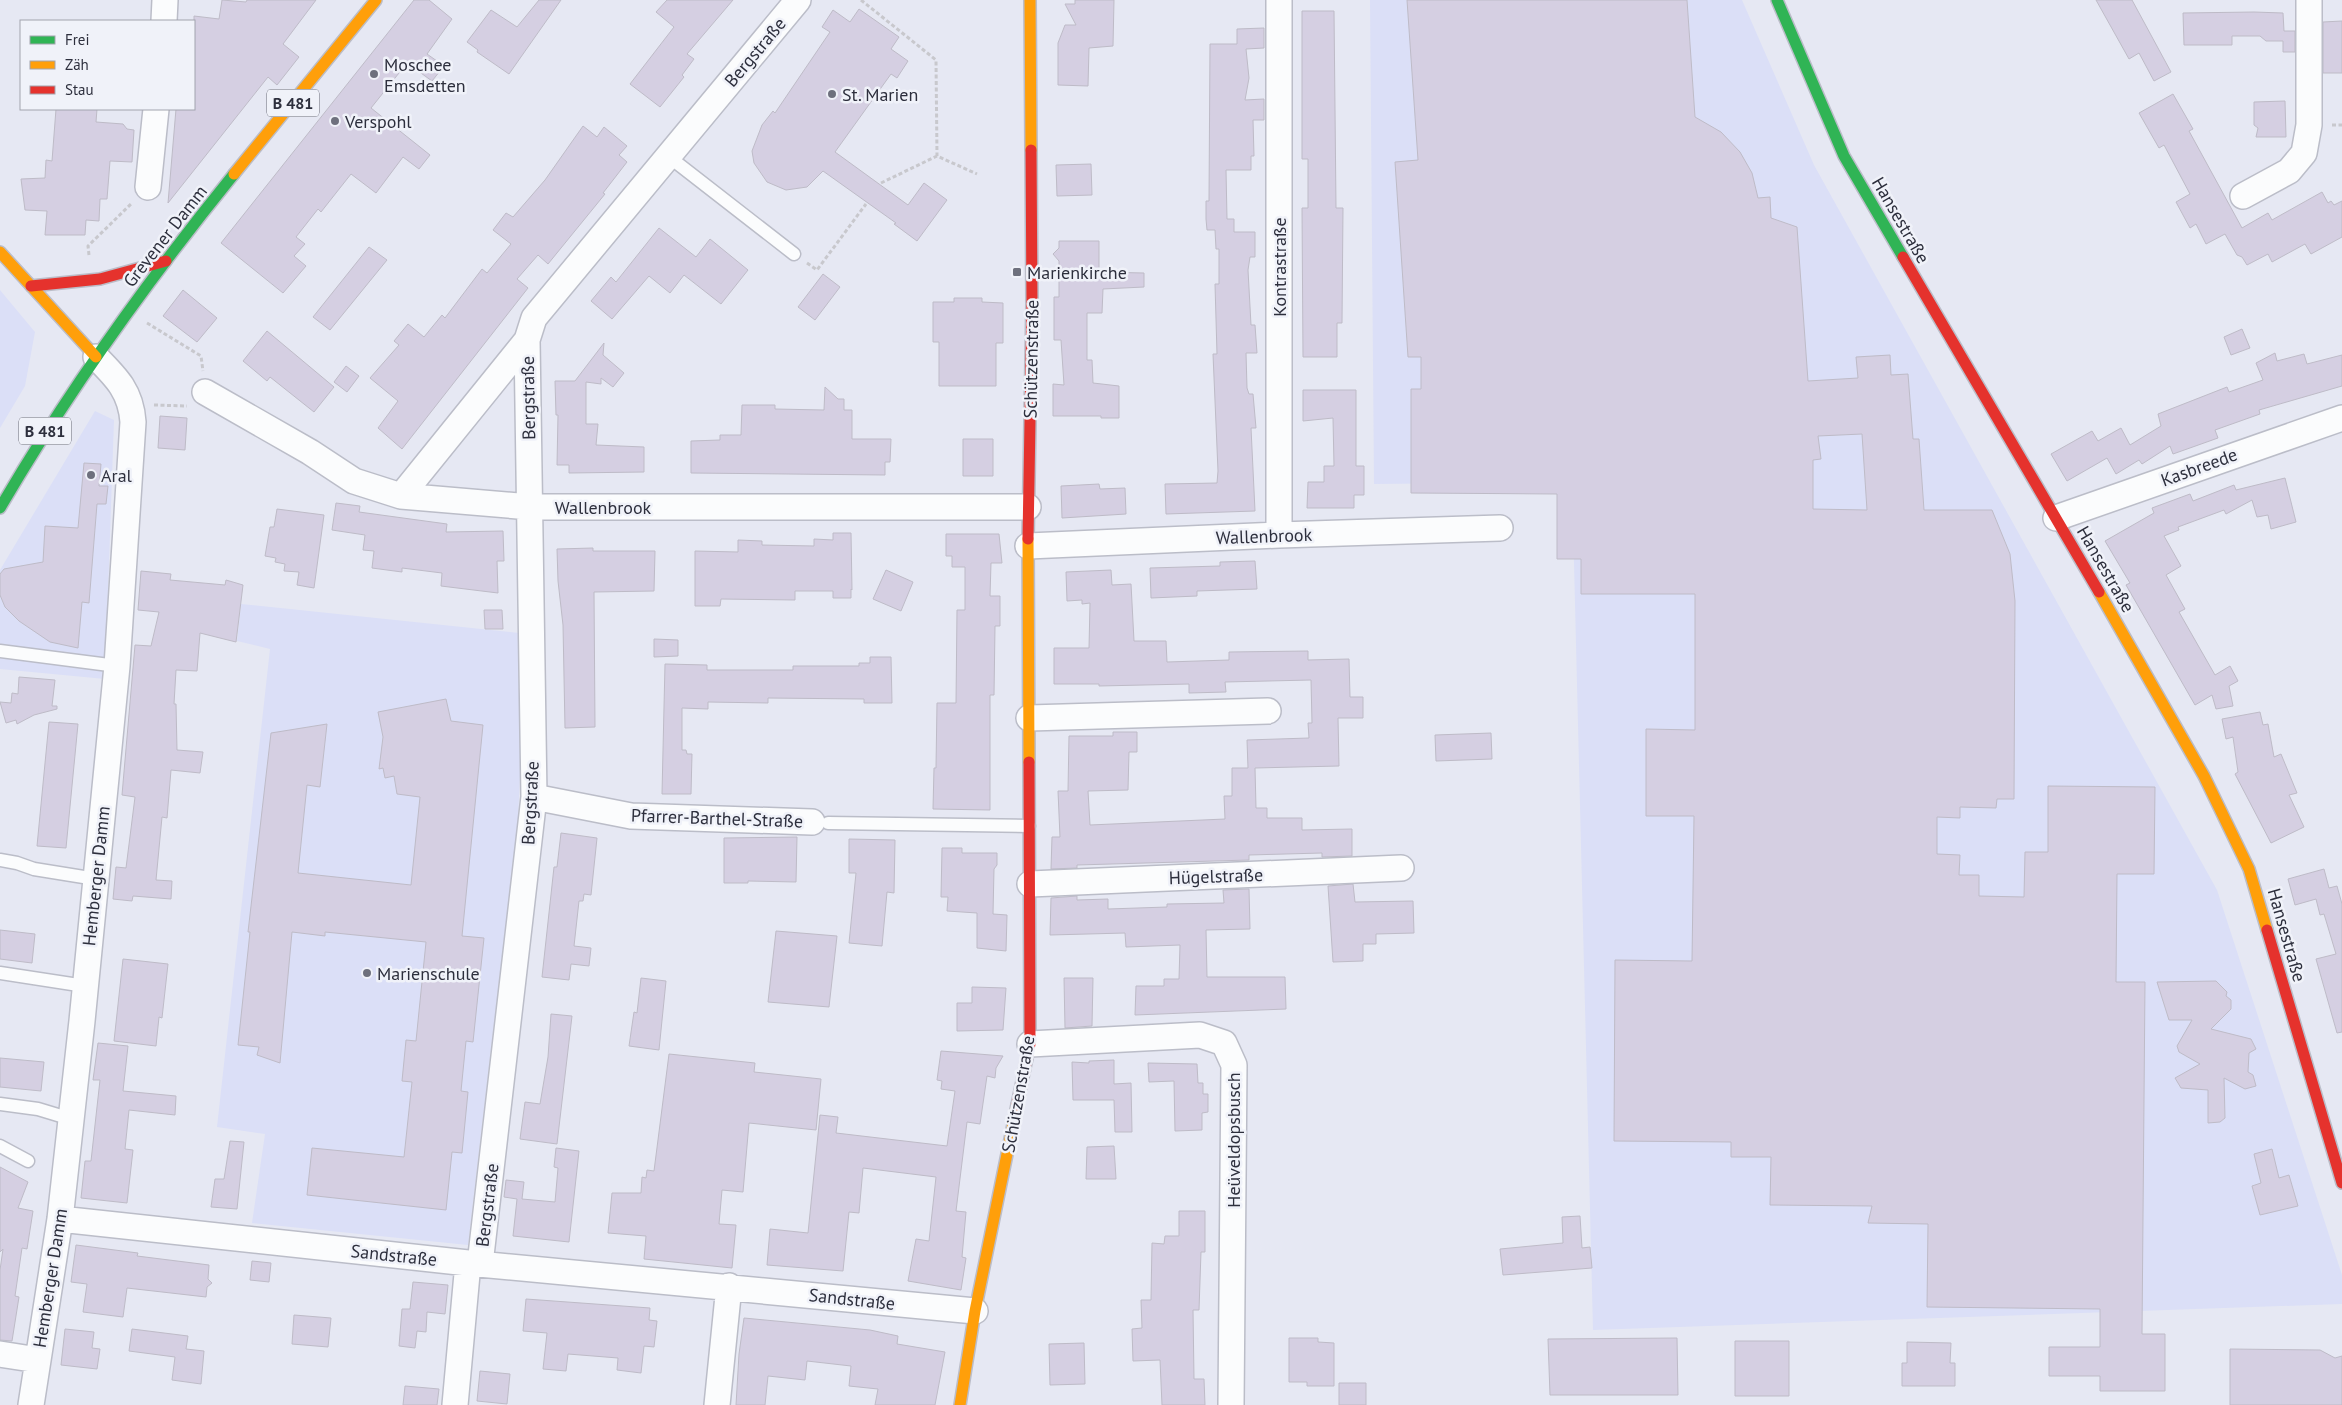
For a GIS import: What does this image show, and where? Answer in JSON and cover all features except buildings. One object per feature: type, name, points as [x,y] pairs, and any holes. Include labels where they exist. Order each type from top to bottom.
[{"type":"street","points":[[164,20],[166,0]]},
{"type":"street","name":"Grevener Damm","points":[[0,508],[33,448],[96,357],[166,262],[376,0]]},
{"type":"street","name":"Bergstraße","points":[[455,1405],[534,797],[527,340],[534,318],[798,0]]},
{"type":"street","name":"Schützenstraße","points":[[960,1405],[975,1311],[1030,1044],[1028,508],[1032,303],[1030,0]]},
{"type":"street","name":"Kontrastraße","points":[[1278,0],[1279,535]]},
{"type":"street","name":"Hansestraße","points":[[1777,0],[1844,156],[2056,518],[2204,776],[2249,869],[2342,1183]]},
{"type":"street","points":[[2243,196],[2289,171],[2304,153],[2309,125],[2308,0]]},
{"type":"street","points":[[148,187],[156,110]]},
{"type":"street","points":[[0,252],[96,357]]},
{"type":"street","points":[[31,286],[75,284],[129,274],[166,262]]},
{"type":"street","name":"Bergstraße","points":[[401,496],[527,340]]},
{"type":"street","name":"Hemberger Damm","points":[[31,1405],[60,1219],[86,986],[117,666],[133,422],[132,405],[118,379],[96,357]]},
{"type":"street","name":"Wallenbrook","points":[[205,392],[310,452],[354,481],[401,496],[530,507],[1028,508]]},
{"type":"street","name":"Kasbreede","points":[[2056,518],[2342,418]]},
{"type":"street","name":"Wallenbrook","points":[[1028,546],[1500,528]]},
{"type":"street","points":[[1029,718],[1268,711]]},
{"type":"street","name":"Pfarrer-Barthel-Straße","points":[[534,797],[631,816],[820,822]]},
{"type":"street","name":"Hügelstraße","points":[[1030,884],[1401,868]]},
{"type":"street","name":"Heüveldopsbusch","points":[[1030,1044],[1200,1035],[1224,1043],[1234,1065],[1231,1405]]},
{"type":"street","name":"Sandstraße","points":[[60,1219],[474,1263],[975,1311]]},
{"type":"street","points":[[717,1405],[729,1286]]},
{"type":"street","points":[[0,1354],[38,1360]]},
{"type":"lane","points":[[668,156],[794,254]]},
{"type":"lane","points":[[0,650],[117,666]]},
{"type":"lane","points":[[820,822],[1029,826]]},
{"type":"lane","points":[[0,860],[17,863],[34,870],[96,878]]},
{"type":"lane","points":[[0,973],[86,986]]},
{"type":"lane","points":[[0,1104],[38,1109],[71,1119]]},
{"type":"lane","points":[[0,1146],[28,1161]]},
{"type":"path","points":[[862,0],[936,60],[937,156]]},
{"type":"path","points":[[880,183],[937,156],[977,174]]},
{"type":"path","points":[[794,254],[817,270],[866,204]]},
{"type":"path","points":[[132,405],[186,406],[205,392]]},
{"type":"shaded area","points":[[1370,0],[1742,0],[1814,165],[2217,890],[2342,1275],[2342,1304],[1593,1330],[1572,482],[1374,484]]},
{"type":"shaded area","points":[[0,290],[35,332],[25,386],[0,428]]},
{"type":"shaded area","points":[[95,411],[114,420],[105,679],[0,669],[0,570]]},
{"type":"shaded area","name":"Marienschule","points":[[241,604],[519,633],[521,754],[518,819],[468,1245],[252,1223],[265,1134],[217,1127],[270,649],[237,641]]},
{"type":"traffic: fast","points":[[1777,0],[1844,156],[1903,257]]},
{"type":"traffic: fast","points":[[0,508],[26,464],[111,336],[171,254],[234,174]]},
{"type":"traffic: slow","points":[[234,174],[376,0]]},
{"type":"traffic: slow","points":[[1030,0],[1031,150]]},
{"type":"traffic: slow","points":[[0,252],[96,357]]},
{"type":"traffic: slow","points":[[1028,539],[1029,762]]},
{"type":"traffic: slow","points":[[2099,592],[2204,776],[2249,869],[2267,930]]},
{"type":"traffic: slow","points":[[960,1405],[975,1311],[1017,1105]]},
{"type":"traffic: jam","points":[[1028,539],[1032,303],[1031,150]]},
{"type":"traffic: jam","points":[[1903,257],[2099,592]]},
{"type":"traffic: jam","points":[[31,286],[100,279],[166,261]]},
{"type":"traffic: jam","points":[[1017,1105],[1030,1044],[1029,762]]},
{"type":"traffic: jam","points":[[2267,930],[2342,1183]]},
{"type":"place","name":"Moschee Emsdetten","points":[[374,74]]},
{"type":"place","name":"St. Marien","points":[[832,94]]},
{"type":"place","name":"Verspohl","points":[[335,121]]},
{"type":"place","name":"Marienkirche","points":[[1017,272]]},
{"type":"place","name":"Aral","points":[[91,475]]},
{"type":"place","name":"Marienschule","points":[[367,973]]}]
